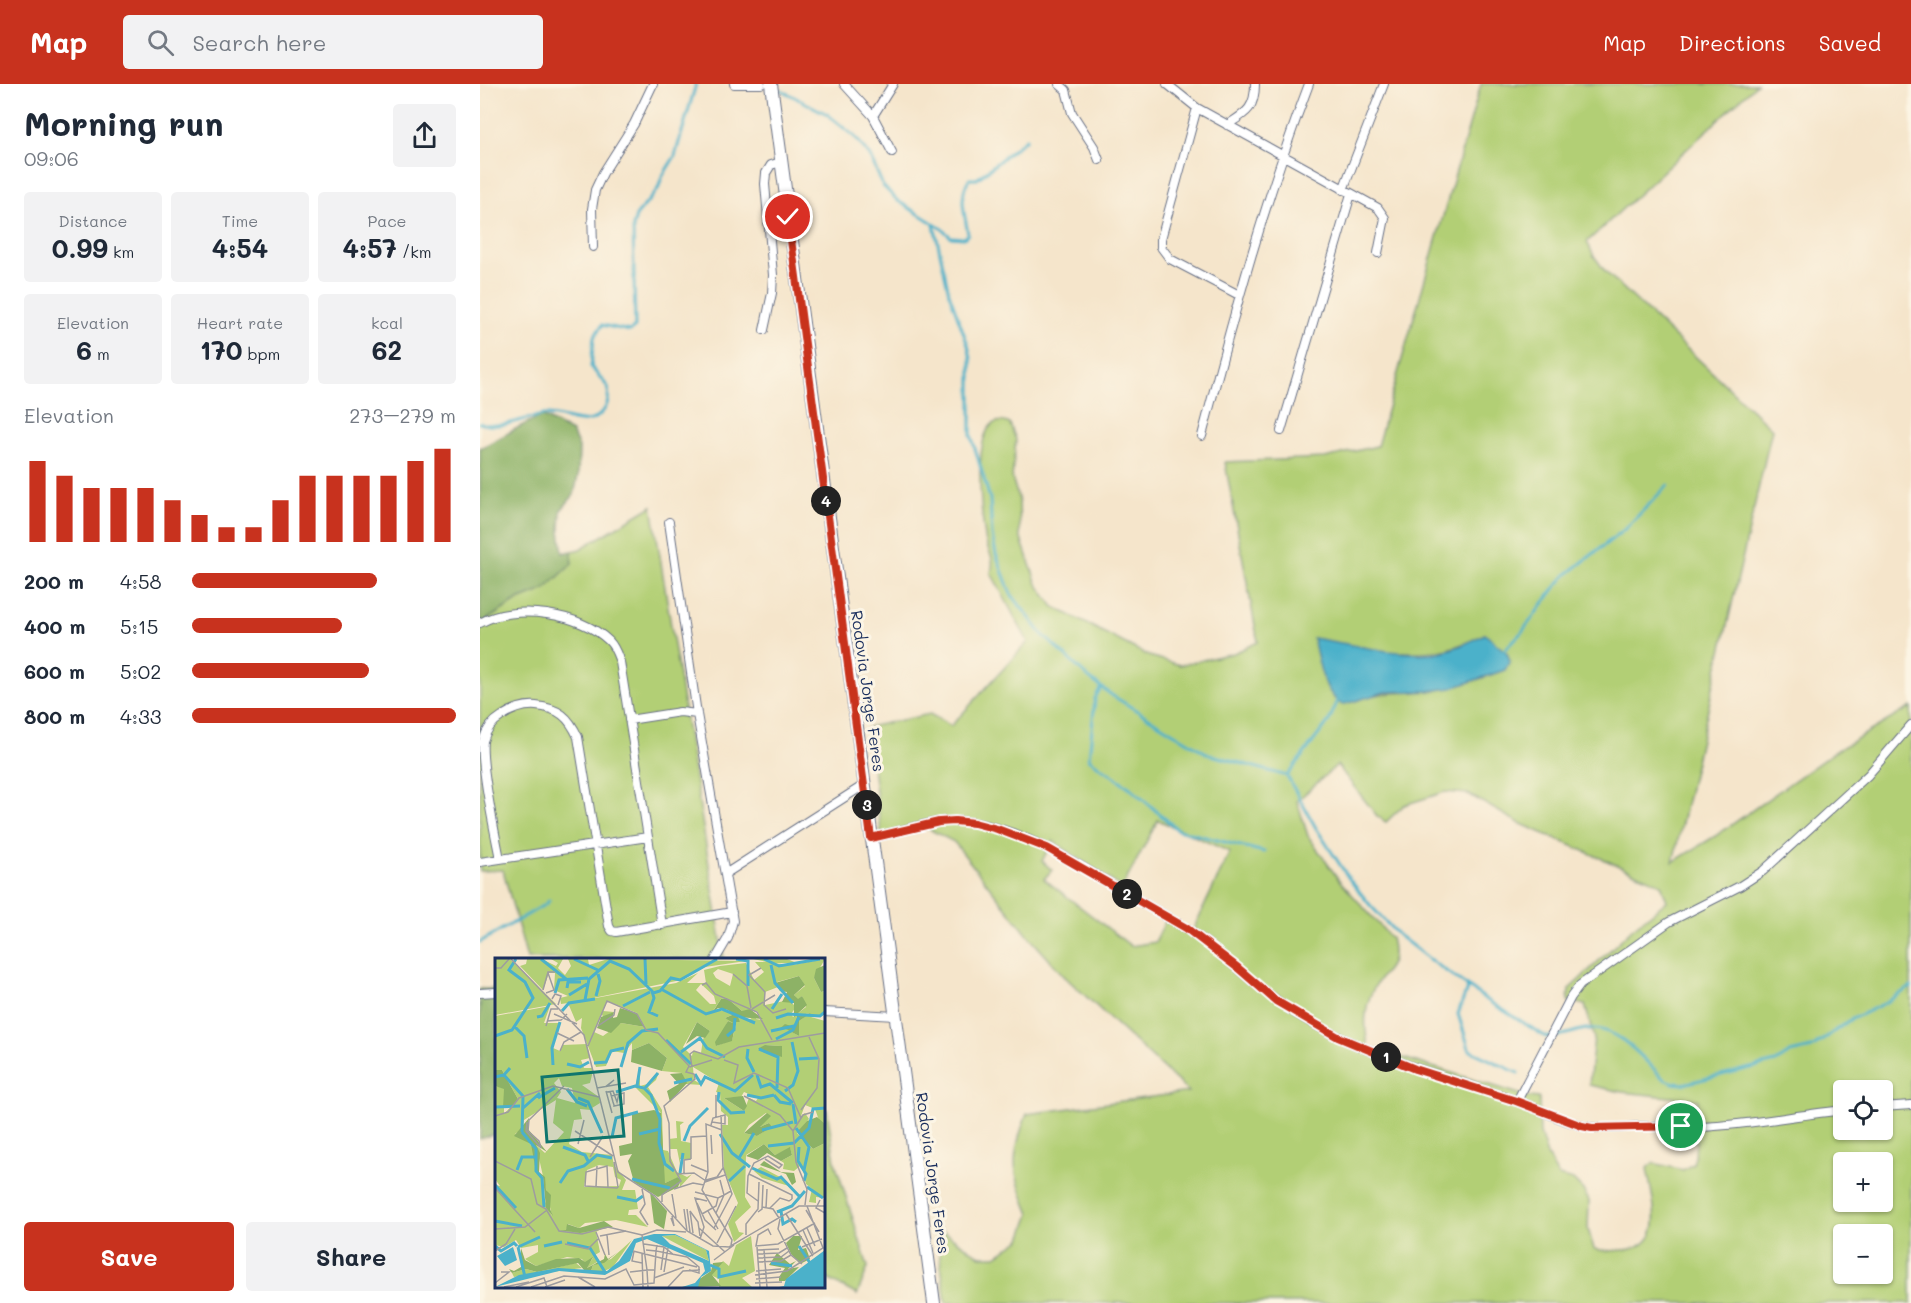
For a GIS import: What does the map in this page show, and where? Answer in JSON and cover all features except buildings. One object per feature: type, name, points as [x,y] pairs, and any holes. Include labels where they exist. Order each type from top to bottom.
[{"type":"main road","name":"Rodovia Jorge Feres","points":[[771,84],[934,1303]]},
{"type":"street","points":[[593,247],[592,209],[595,190],[634,124],[653,84]]},
{"type":"street","points":[[734,84],[761,84]]},
{"type":"street","points":[[844,84],[873,116],[892,152]]},
{"type":"street","points":[[873,116],[893,84]]},
{"type":"street","points":[[1167,84],[1197,108],[1383,213],[1385,226],[1378,253]]},
{"type":"street","points":[[1227,125],[1249,111],[1255,96],[1255,84]]},
{"type":"street","points":[[1202,436],[1239,295],[1282,155],[1309,84]]},
{"type":"street","points":[[1281,431],[1347,192],[1384,84]]},
{"type":"street","points":[[1064,86],[1072,112],[1094,147],[1099,160]]},
{"type":"street","points":[[1197,108],[1161,239],[1161,247],[1170,259],[1239,295]]},
{"type":"street","points":[[764,330],[772,293],[773,275],[766,173],[771,165],[781,162]]},
{"type":"street","points":[[669,522],[733,921],[731,933],[716,958]]},
{"type":"street","points":[[480,623],[506,613],[526,612],[549,615],[576,622],[594,630],[609,641],[616,651],[662,925]]},
{"type":"street","points":[[500,859],[482,764],[482,742],[486,730],[495,720],[526,705],[551,709],[563,714],[571,722],[578,737],[609,926],[612,931],[662,925],[732,912]]},
{"type":"street","points":[[629,720],[680,712],[698,714]]},
{"type":"street","points":[[1516,1101],[1571,997],[1580,985],[1669,922],[1740,886],[1763,871],[1868,775],[1911,725]]},
{"type":"street","points":[[725,874],[864,785]]},
{"type":"street","points":[[871,838],[939,822],[955,821],[997,829],[1047,848],[1186,928],[1276,1001],[1338,1037],[1415,1069],[1516,1101],[1572,1123],[1592,1128],[1650,1125],[1700,1127],[1833,1111]]},
{"type":"street","points":[[480,862],[648,837]]},
{"type":"street","points":[[480,993],[495,992]]},
{"type":"street","points":[[825,1012],[896,1016]]},
{"type":"street","points":[[1893,1106],[1911,1105]]},
{"type":"green space","points":[[1481,84],[1757,84],[1587,242],[1605,271],[1772,429],[1673,862],[1717,835],[1836,751],[1911,707],[1911,1303],[946,1303],[936,1227],[980,1256],[996,1256],[1021,1239],[1030,1214],[1019,1183],[1015,1158],[1027,1114],[1189,1092],[1064,976],[1031,939],[954,842],[923,826],[882,839],[868,727],[930,714],[951,726],[1028,642],[991,573],[992,561],[985,537],[980,487],[982,446],[988,430],[996,422],[1010,424],[1016,440],[1012,478],[1019,500],[1020,536],[1037,584],[1054,607],[1149,656],[1180,665],[1234,653],[1258,642],[1225,462],[1325,458],[1377,446]],"holes":[[[1485,634],[1505,670],[1449,688],[1382,694],[1352,702],[1402,652],[1445,649]],[[1337,765],[1377,816],[1386,822],[1404,805],[1445,792],[1468,794],[1519,823],[1661,884],[1667,901],[1632,929],[1569,989],[1568,1001],[1585,1005],[1594,1038],[1589,1085],[1622,1092],[1698,1100],[1693,1164],[1683,1170],[1653,1163],[1647,1168],[1654,1207],[1652,1232],[1647,1241],[1637,1247],[1622,1250],[1594,1249],[1588,1229],[1589,1201],[1583,1190],[1573,1180],[1558,1176],[1547,1155],[1540,1133],[1539,1098],[1529,1097],[1368,1047],[1367,1006],[1376,984],[1391,963],[1393,957],[1391,938],[1339,880],[1308,836],[1297,801]],[[1158,820],[1230,852],[1192,932],[1168,916],[1155,942],[1131,946],[1044,879],[1052,870],[1042,861],[1053,841],[1122,888]]]},
{"type":"green space","points":[[542,416],[572,432],[579,448],[578,476],[574,495],[561,510],[560,530],[563,553],[572,551],[572,564],[544,590],[518,600],[480,624],[480,448]]},
{"type":"green space","points":[[652,506],[724,958],[527,958],[503,870],[480,871],[480,624],[518,600],[544,589],[572,564],[572,551],[580,549]]},
{"type":"green space","points":[[480,989],[495,989],[495,1134],[480,1139]]},
{"type":"green space","points":[[827,1110],[835,1162],[868,1267],[857,1295],[825,1278],[825,1111]]},
{"type":"water","points":[[1485,634],[1507,653],[1510,661],[1505,670],[1452,688],[1385,692],[1342,705],[1335,699],[1325,683],[1313,638],[1403,653],[1433,653],[1460,646]]},
{"type":"waterway","points":[[480,423],[496,425],[544,415],[583,421],[598,417],[604,410],[607,405],[608,387],[591,367],[594,337],[602,325],[630,331],[635,327],[633,226],[636,216],[658,189],[662,177],[675,156],[696,84]]},
{"type":"waterway","points":[[781,90],[827,114],[856,138],[870,156],[883,186],[898,201],[941,228],[951,237],[964,238],[968,234],[963,199],[969,179],[977,179],[1026,139]]},
{"type":"waterway","points":[[934,225],[949,293],[971,359],[971,435],[990,499],[992,535],[996,554],[1011,594],[1042,634],[1089,678],[1113,696],[1208,754],[1287,776],[1316,828],[1350,880],[1398,935],[1487,1000],[1546,1037],[1587,1029],[1609,1032],[1630,1045],[1664,1079],[1673,1083],[1683,1084],[1776,1062],[1790,1053],[1812,1048],[1848,1021],[1911,987]]},
{"type":"waterway","points":[[1503,651],[1522,632],[1566,575],[1625,529],[1668,485]]},
{"type":"waterway","points":[[1101,687],[1095,698],[1089,759],[1129,787],[1178,830],[1264,852]]},
{"type":"waterway","points":[[1287,776],[1329,721],[1339,698]]},
{"type":"waterway","points":[[480,942],[546,904],[549,900]]},
{"type":"waterway","points":[[1468,986],[1458,1014],[1469,1048],[1518,1073]]},
{"type":"route","points":[[788,217],[871,838],[939,822],[955,821],[974,823],[1020,837],[1047,848],[1186,928],[1276,1001],[1338,1037],[1415,1069],[1516,1101],[1582,1126],[1618,1128],[1650,1125],[1681,1126]]}]
